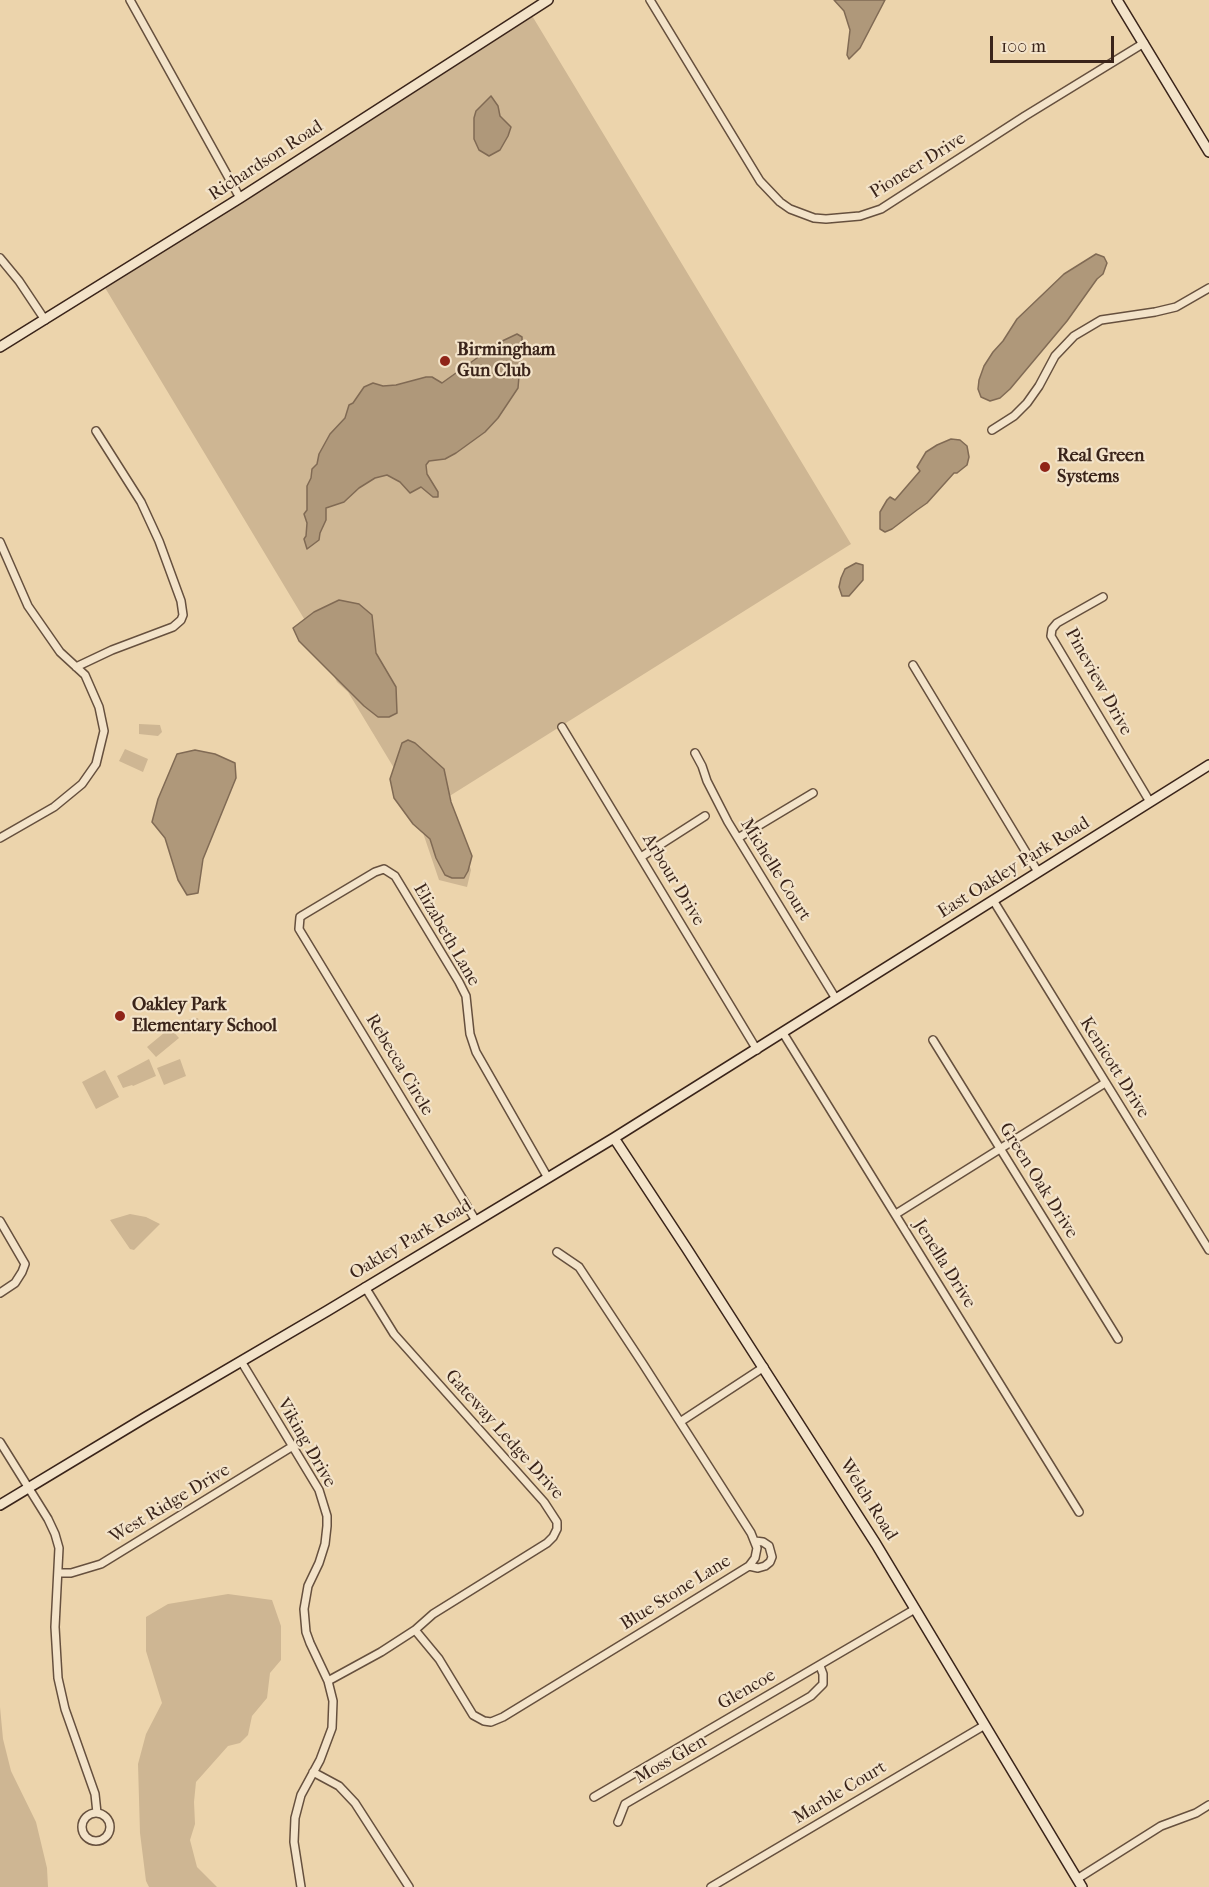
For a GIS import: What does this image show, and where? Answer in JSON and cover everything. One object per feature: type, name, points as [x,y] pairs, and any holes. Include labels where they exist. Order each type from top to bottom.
[{"type":"street","points":[[130,0],[240,198]]},
{"type":"street","name":"Richardson Road","points":[[0,347],[240,198],[548,0]]},
{"type":"street","name":"Pioneer Drive","points":[[650,0],[760,181],[790,209],[814,218],[860,216],[881,209],[1024,116],[1144,43]]},
{"type":"street","points":[[1117,0],[1209,152]]},
{"type":"street","points":[[0,258],[20,281],[45,320]]},
{"type":"street","points":[[992,430],[1014,416],[1027,403],[1039,387],[1055,356],[1074,336],[1101,320],[1176,308],[1209,288]]},
{"type":"street","points":[[76,668],[112,650],[173,627],[183,615],[181,601],[159,541],[141,502],[96,431]]},
{"type":"street","points":[[0,542],[28,606],[55,645],[85,675],[99,707],[104,731],[96,764],[82,784],[64,800],[0,838]]},
{"type":"street","name":"Pineview Drive","points":[[1103,597],[1057,623],[1052,629],[1052,636],[1150,802]]},
{"type":"street","points":[[914,665],[1038,872]]},
{"type":"street","name":"Arbour Drive","points":[[562,727],[757,1050]]},
{"type":"street","name":"Michelle Court","points":[[695,753],[716,799],[738,838],[837,999]]},
{"type":"street","name":"East Oakley Park Road","points":[[837,999],[1209,765]]},
{"type":"street","points":[[738,838],[813,793]]},
{"type":"street","points":[[641,856],[705,816]]},
{"type":"street","name":"Elizabeth Lane","points":[[299,923],[303,915],[375,872],[384,869],[391,872],[459,982],[466,996],[470,1034],[476,1052],[548,1179]]},
{"type":"street","name":"Kenicott Drive","points":[[993,900],[1209,1250]]},
{"type":"street","name":"Rebecca Circle","points":[[299,923],[302,934],[476,1221]]},
{"type":"street","name":"Oakley Park Road","points":[[0,1505],[548,1179],[837,999]]},
{"type":"street","name":"Jenella Drive","points":[[783,1033],[1079,1512]]},
{"type":"street","name":"Green Oak Drive","points":[[933,1040],[1118,1339]]},
{"type":"street","points":[[896,1214],[1105,1083]]},
{"type":"street","name":"Welch Road","points":[[614,1138],[859,1517],[1079,1883]]},
{"type":"street","points":[[0,1221],[25,1264],[15,1282],[0,1293]]},
{"type":"street","points":[[557,1252],[579,1267],[754,1541],[763,1542],[768,1546],[772,1557],[770,1562],[758,1568],[748,1566]]},
{"type":"street","name":"Gateway Ledge Drive","points":[[328,1681],[415,1630],[434,1614],[547,1542],[557,1529],[557,1522],[544,1502],[394,1334],[365,1287]]},
{"type":"street","name":"Viking Drive","points":[[241,1361],[319,1490],[327,1516],[325,1544],[308,1586],[303,1609],[306,1632],[328,1681],[333,1701],[332,1728],[326,1746],[301,1795],[295,1818],[294,1842],[301,1887]]},
{"type":"street","points":[[680,1422],[764,1367]]},
{"type":"street","points":[[0,1442],[38,1501],[55,1534],[59,1548],[55,1627],[58,1678],[65,1710],[95,1794],[98,1813]]},
{"type":"street","name":"West Ridge Drive","points":[[58,1573],[71,1574],[101,1564],[293,1446]]},
{"type":"street","name":"Blue Stone Lane","points":[[415,1630],[434,1653],[473,1715],[491,1722],[503,1717],[748,1566],[757,1553],[754,1541]]},
{"type":"street","name":"Glencoe","points":[[594,1797],[915,1609]]},
{"type":"street","name":"Moss Glen","points":[[618,1822],[626,1804],[811,1696],[823,1684],[820,1666]]},
{"type":"street","name":"Marble Court","points":[[711,1887],[985,1725]]},
{"type":"street","points":[[313,1772],[342,1788],[355,1803],[409,1887]]},
{"type":"street","points":[[1079,1883],[1161,1826],[1196,1813],[1209,1805]]},
{"type":"street","points":[[93,1813],[98,1813],[108,1818],[111,1828],[109,1835],[99,1841],[93,1841],[87,1839],[82,1829],[83,1822],[93,1813]]},
{"type":"shaded area","points":[[834,0],[885,0],[860,48],[849,59],[847,55],[850,30],[844,11]]},
{"type":"shaded area","name":"Birmingham Gun Club","points":[[531,14],[851,544],[448,797],[471,870],[467,887],[439,880],[420,824],[397,773],[348,692],[337,682],[309,627],[104,286]]},
{"type":"shaded area","points":[[491,96],[498,106],[500,116],[511,127],[500,150],[489,156],[479,150],[474,139],[474,118],[476,111]]},
{"type":"shaded area","points":[[1096,254],[1104,257],[1107,263],[1103,274],[1067,321],[1000,398],[990,401],[981,397],[978,389],[984,366],[1017,319],[1064,274]]},
{"type":"shaded area","points":[[517,334],[522,337],[518,388],[498,418],[485,432],[456,453],[445,459],[429,461],[426,465],[427,474],[438,492],[438,497],[433,497],[421,487],[410,493],[400,482],[387,475],[375,478],[359,488],[344,502],[326,508],[326,520],[319,540],[307,549],[304,539],[307,523],[304,514],[307,510],[307,486],[312,469],[317,464],[319,454],[330,434],[345,418],[349,405],[364,387],[373,383],[383,386],[396,385],[426,377],[432,377],[442,383],[498,343]]},
{"type":"shaded area","points":[[951,439],[960,440],[967,446],[969,457],[967,465],[954,473],[927,503],[892,529],[885,532],[880,529],[880,512],[887,500],[890,497],[895,500],[920,471],[917,467],[926,452]]},
{"type":"shaded area","points":[[856,563],[863,565],[863,580],[849,596],[842,596],[839,587],[841,578],[845,569]]},
{"type":"shaded area","points":[[339,600],[359,604],[372,615],[376,653],[396,687],[397,713],[389,717],[378,717],[364,706],[299,641],[293,628],[314,612]]},
{"type":"shaded area","points":[[139,724],[160,725],[162,732],[158,736],[139,734]]},
{"type":"shaded area","points":[[408,740],[415,743],[444,769],[451,802],[472,856],[464,878],[452,878],[445,875],[430,839],[413,824],[394,798],[390,779],[402,743]]},
{"type":"shaded area","points":[[125,749],[148,759],[143,772],[119,761]]},
{"type":"shaded area","points":[[195,750],[215,754],[235,763],[236,778],[203,859],[198,893],[187,895],[178,880],[165,838],[152,822],[158,799],[177,754]]},
{"type":"shaded area","points":[[198,1018],[201,1031],[184,1034],[181,1021]]},
{"type":"shaded area","points":[[170,1028],[179,1038],[156,1057],[147,1047]]},
{"type":"shaded area","points":[[149,1059],[156,1076],[123,1088],[117,1076]]},
{"type":"shaded area","points":[[180,1059],[186,1076],[164,1085],[157,1068]]},
{"type":"shaded area","points":[[105,1070],[119,1097],[96,1109],[82,1082]]},
{"type":"shaded area","points":[[130,1214],[146,1217],[160,1224],[134,1250],[130,1249],[110,1220]]},
{"type":"shaded area","points":[[228,1594],[272,1600],[281,1626],[281,1660],[270,1673],[267,1698],[252,1716],[248,1735],[240,1743],[228,1746],[196,1782],[195,1824],[190,1840],[197,1867],[217,1887],[149,1887],[146,1881],[140,1833],[138,1764],[146,1734],[162,1703],[146,1651],[146,1617],[168,1604]]},
{"type":"shaded area","points":[[0,1707],[3,1739],[11,1771],[36,1822],[47,1868],[48,1887],[0,1887]]},
{"type":"place","name":"Birmingham Gun Club","points":[[445,361]]},
{"type":"place","name":"Real Green Systems","points":[[1045,467]]},
{"type":"place","name":"Oakley Park Elementary School","points":[[120,1016]]}]
